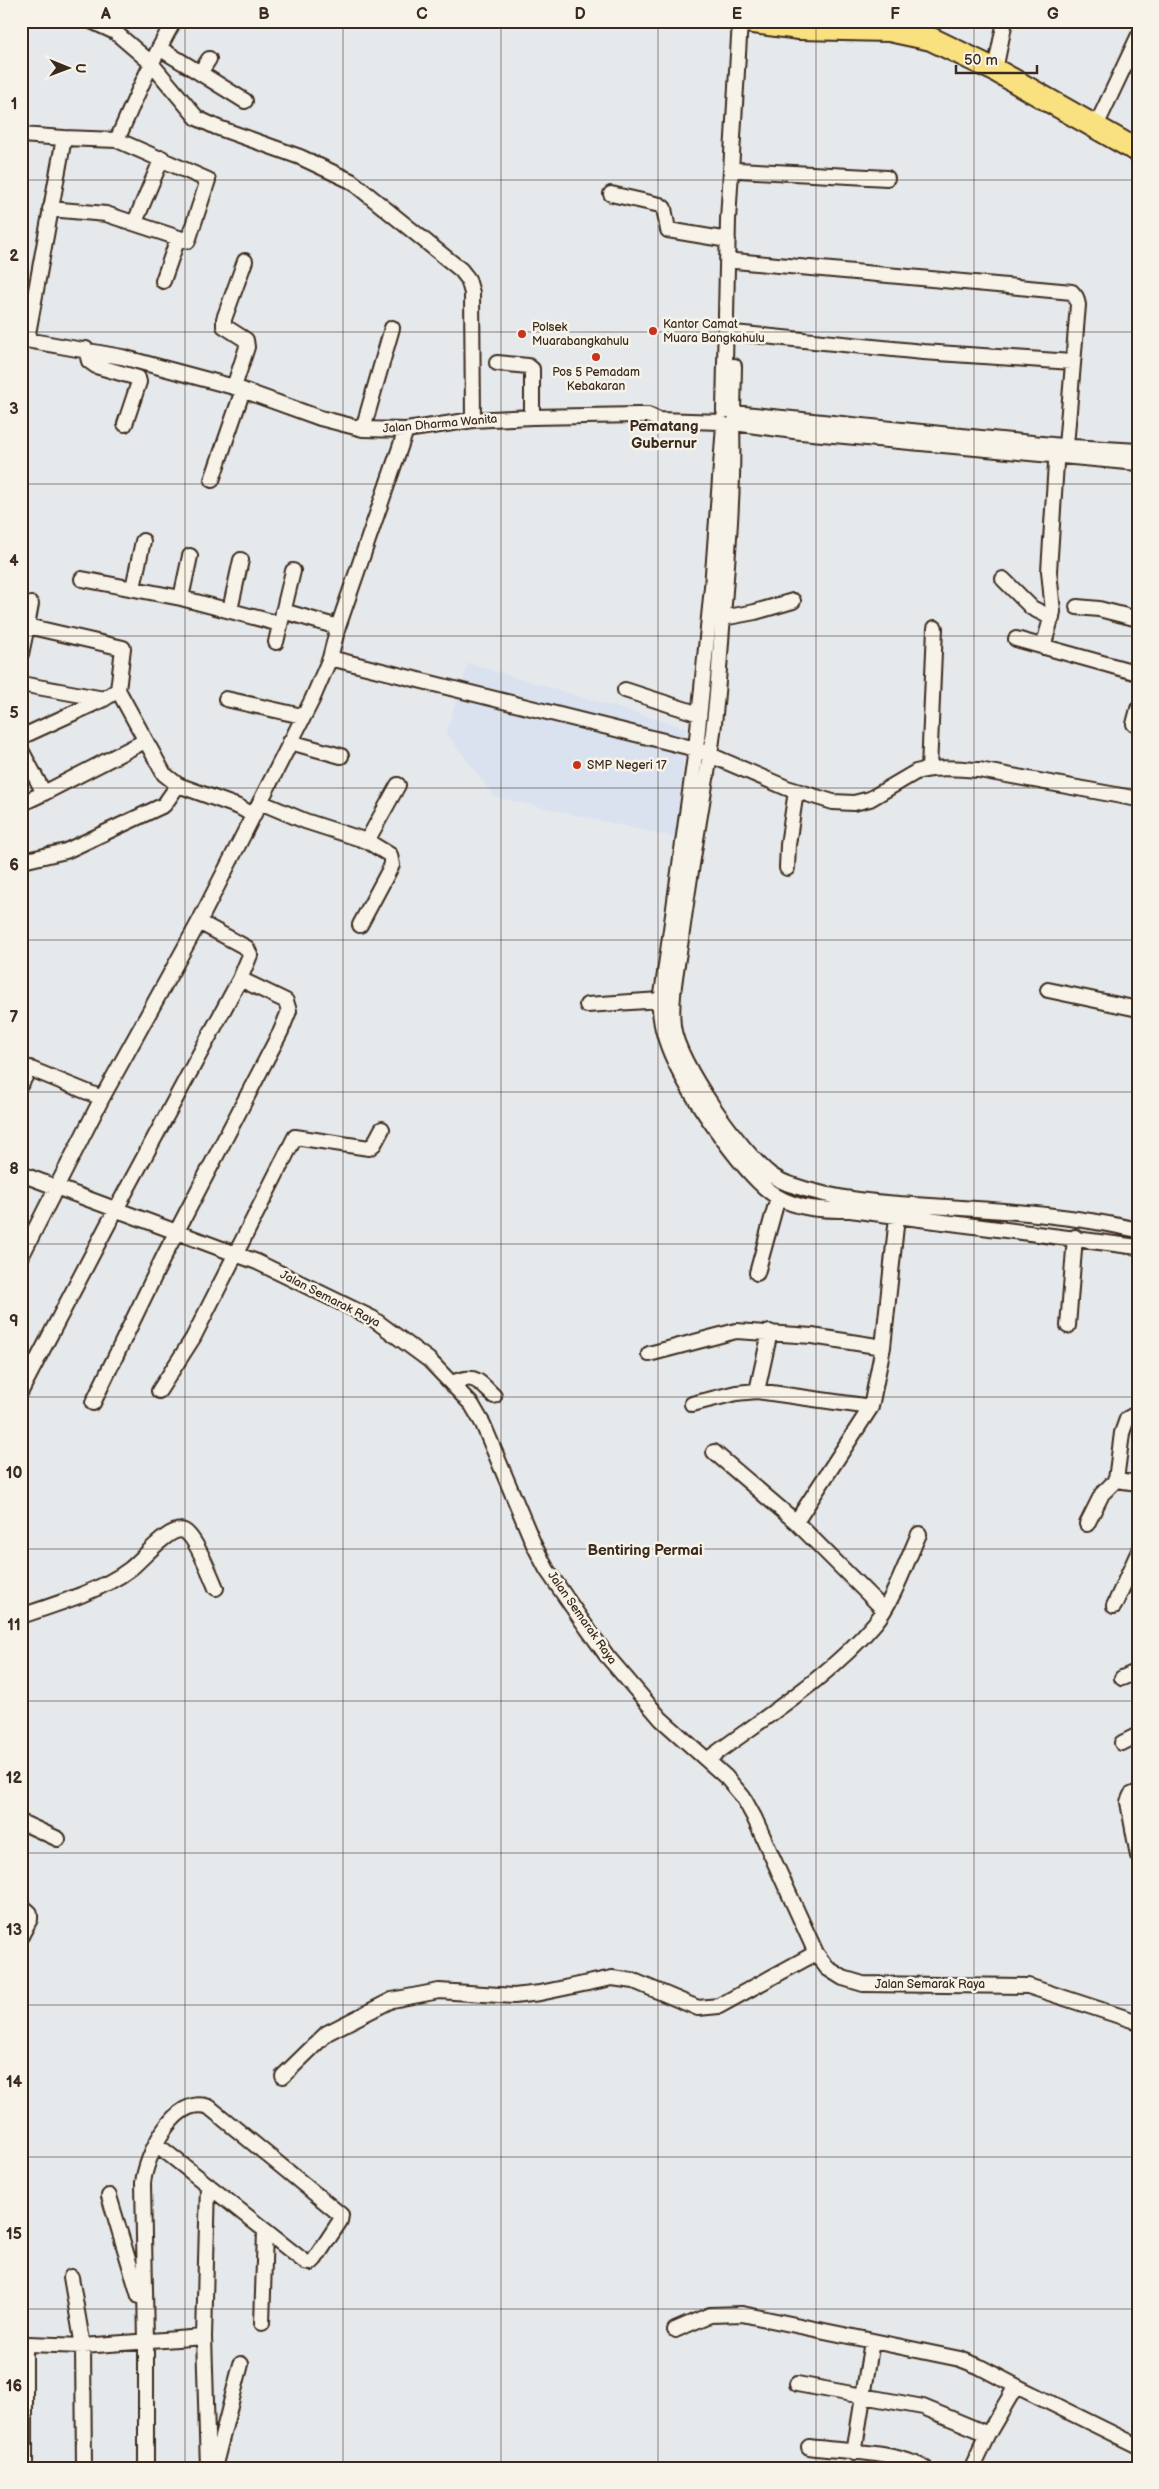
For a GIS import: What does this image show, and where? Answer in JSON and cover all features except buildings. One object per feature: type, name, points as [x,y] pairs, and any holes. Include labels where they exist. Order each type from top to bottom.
[{"type":"highway","points":[[745,22],[799,28],[889,26],[931,39],[995,70],[1138,151]]},
{"type":"street","points":[[91,21],[115,32],[150,62],[197,118],[216,127],[300,157],[351,181],[465,274],[472,294],[472,420]]},
{"type":"street","points":[[995,70],[1005,21]]},
{"type":"street","points":[[117,140],[143,85],[150,62],[159,48],[170,22]]},
{"type":"street","points":[[745,22],[738,170],[734,333],[728,418],[696,750],[660,1000],[663,1031],[679,1071],[717,1130],[757,1181],[778,1197],[814,1210],[850,1210],[1075,1237],[1138,1247]]},
{"type":"street","points":[[745,22],[733,115],[728,240],[728,418],[733,485],[710,756],[690,872],[674,984],[673,1024],[679,1046],[704,1092],[725,1123],[764,1169],[774,1177],[793,1186],[840,1196],[900,1204],[1009,1211],[1138,1230]]},
{"type":"street","points":[[1096,126],[1137,41]]},
{"type":"street","points":[[159,48],[245,101]]},
{"type":"street","points":[[200,73],[209,58]]},
{"type":"street","points":[[21,135],[117,140],[162,158],[208,180],[188,241],[106,214],[50,209]]},
{"type":"street","points":[[24,339],[64,138]]},
{"type":"street","points":[[135,222],[162,158]]},
{"type":"street","points":[[738,170],[886,178]]},
{"type":"street","points":[[611,194],[660,205],[664,208],[668,230],[728,240]]},
{"type":"street","points":[[163,281],[178,238]]},
{"type":"street","points":[[212,480],[238,389],[247,347],[246,340],[224,326],[224,320],[245,261]]},
{"type":"street","points":[[736,261],[1072,292],[1078,305],[1060,449],[1049,571],[1052,618],[1042,647]]},
{"type":"street","points":[[363,429],[392,328]]},
{"type":"street","points":[[734,333],[923,352],[1072,362]]},
{"type":"street","name":"Jalan Dharma Wanita","points":[[24,339],[86,349],[238,389],[320,418],[363,429],[406,430],[472,420],[532,417],[648,415],[659,420],[728,418],[1060,449]]},
{"type":"street","points":[[86,349],[89,361],[96,366],[138,378],[139,382],[125,424]]},
{"type":"street","points":[[497,363],[528,366],[532,369],[532,417]]},
{"type":"street","points":[[21,1257],[58,1188],[102,1098],[199,922],[302,716],[312,700],[330,658],[338,627],[406,430]]},
{"type":"street","points":[[1060,449],[1138,451]]},
{"type":"street","points":[[1060,449],[1138,463]]},
{"type":"street","points":[[133,588],[143,540]]},
{"type":"street","points":[[181,598],[190,556]]},
{"type":"street","points":[[230,610],[241,560]]},
{"type":"street","points":[[276,642],[293,571]]},
{"type":"street","points":[[82,579],[181,598],[230,610],[338,627]]},
{"type":"street","points":[[1003,579],[1032,608],[1052,618]]},
{"type":"street","points":[[723,618],[755,612],[793,601]]},
{"type":"street","points":[[21,654],[31,604]]},
{"type":"street","points":[[1077,607],[1138,618]]},
{"type":"street","points":[[27,626],[123,648],[118,690],[164,774],[178,785],[239,807],[256,809],[305,821],[366,841],[385,851],[393,862],[360,925]]},
{"type":"street","points":[[929,770],[935,628]]},
{"type":"street","points":[[1016,639],[1138,673]]},
{"type":"street","points":[[330,658],[696,750],[796,791],[833,802],[854,803],[870,800],[916,772],[929,770],[979,770],[1138,799]]},
{"type":"street","points":[[21,684],[104,699]]},
{"type":"street","points":[[21,737],[104,699],[118,690]]},
{"type":"street","points":[[625,690],[699,714]]},
{"type":"street","points":[[226,699],[302,716]]},
{"type":"street","points":[[1134,724],[1138,709]]},
{"type":"street","points":[[25,802],[145,741]]},
{"type":"street","points":[[290,742],[340,756]]},
{"type":"street","points":[[21,750],[44,792]]},
{"type":"street","points":[[27,860],[66,851],[164,805],[178,785]]},
{"type":"street","points":[[366,841],[398,785]]},
{"type":"street","points":[[787,868],[788,845],[796,791]]},
{"type":"street","points":[[21,1391],[240,979],[250,951],[199,922]]},
{"type":"street","points":[[93,1403],[177,1232],[281,1031],[289,1011],[286,1001],[240,979]]},
{"type":"street","points":[[1048,990],[1138,1009]]},
{"type":"street","points":[[587,1005],[660,1000]]},
{"type":"street","points":[[21,1084],[26,1066],[102,1098]]},
{"type":"street","points":[[159,1391],[193,1338],[234,1253],[295,1137],[369,1148],[374,1144],[382,1129]]},
{"type":"street","points":[[757,1181],[764,1169]]},
{"type":"street","name":"Jalan Semarak Raya","points":[[21,1174],[234,1253],[365,1315],[429,1360],[472,1405],[483,1424],[534,1545],[547,1570],[607,1656],[660,1719],[726,1777],[750,1810],[816,1953],[826,1968],[843,1978],[863,1984],[1028,1986],[1138,2022]]},
{"type":"street","points":[[757,1273],[778,1197]]},
{"type":"street","points":[[1008,1230],[1009,1211]]},
{"type":"street","points":[[796,1522],[871,1408],[883,1347],[897,1217]]},
{"type":"street","points":[[1068,1326],[1075,1237]]},
{"type":"street","points":[[649,1354],[736,1330],[770,1332],[883,1347]]},
{"type":"street","points":[[758,1391],[770,1332]]},
{"type":"street","points":[[452,1383],[467,1378],[475,1379],[480,1381],[494,1396]]},
{"type":"street","points":[[692,1404],[736,1393],[758,1391],[871,1408]]},
{"type":"street","points":[[1087,1524],[1102,1494],[1116,1480],[1122,1433],[1127,1419],[1138,1413]]},
{"type":"street","points":[[714,1452],[796,1522],[884,1610]]},
{"type":"street","points":[[1116,1480],[1138,1483]]},
{"type":"street","points":[[21,1616],[74,1598],[127,1572],[166,1536],[178,1530],[185,1532],[192,1538],[216,1588]]},
{"type":"street","points":[[707,1760],[825,1674],[876,1623],[884,1610],[919,1534]]},
{"type":"street","points":[[1114,1606],[1138,1554]]},
{"type":"street","points":[[1122,1678],[1138,1671]]},
{"type":"street","points":[[1122,1742],[1138,1735]]},
{"type":"street","points":[[1138,1792],[1128,1798],[1138,1856]]},
{"type":"street","points":[[21,1822],[58,1839]]},
{"type":"street","points":[[21,1905],[30,1913],[30,1919],[21,1936]]},
{"type":"street","points":[[283,2076],[328,2033],[392,2000],[439,1991],[514,1996],[540,1993],[612,1978],[634,1981],[698,2008],[719,2006],[816,1953]]},
{"type":"street","points":[[146,2468],[143,2183],[148,2160],[156,2144],[175,2115],[194,2106],[209,2107],[340,2216],[340,2221],[311,2263],[305,2262],[156,2144]]},
{"type":"street","points":[[208,2185],[204,2337],[208,2468]]},
{"type":"street","points":[[109,2196],[145,2314]]},
{"type":"street","points":[[262,2323],[266,2231]]},
{"type":"street","points":[[71,2277],[83,2346],[84,2468]]},
{"type":"street","points":[[675,2330],[710,2315],[725,2313],[778,2320],[960,2359],[978,2366],[1138,2446]]},
{"type":"street","points":[[25,2468],[26,2346],[30,2342],[83,2346],[204,2337]]},
{"type":"street","points":[[854,2452],[872,2340]]},
{"type":"street","points":[[214,2468],[241,2364]]},
{"type":"street","points":[[797,2384],[923,2407],[988,2434]]},
{"type":"street","points":[[972,2468],[988,2434],[1016,2386]]},
{"type":"street","points":[[809,2447],[905,2459],[925,2468]]},
{"type":"shaded area","name":"SMP Negeri 17","points":[[468,663],[686,728],[677,838],[495,797],[446,733]]},
{"type":"place","name":"Kantor Camat Muara Bangkahulu","points":[[653,331]]},
{"type":"place","name":"Polsek Muarabangkahulu","points":[[522,334]]},
{"type":"place","name":"Pos 5 Pemadam Kebakaran","points":[[596,357]]},
{"type":"place","name":"SMP Negeri 17","points":[[577,765]]},
{"type":"district","name":"Pematang Gubernur","points":[[664,434]]},
{"type":"district","name":"Bentiring Permai","points":[[645,1550]]}]
